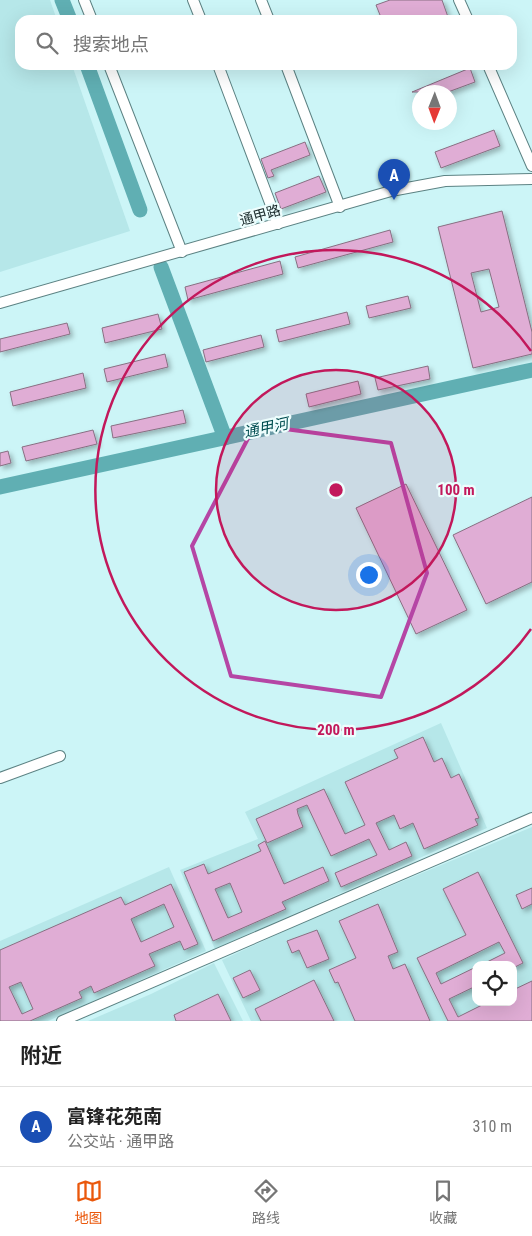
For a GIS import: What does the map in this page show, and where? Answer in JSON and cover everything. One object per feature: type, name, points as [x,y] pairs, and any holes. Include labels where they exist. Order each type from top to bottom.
[{"type":"street","points":[[84,0],[90,15]]},
{"type":"street","points":[[193,0],[199,15]]},
{"type":"street","points":[[261,0],[267,15]]},
{"type":"street","points":[[459,0],[466,15]]},
{"type":"street","points":[[111,70],[182,252]]},
{"type":"street","points":[[220,70],[278,224]]},
{"type":"street","points":[[288,70],[340,207]]},
{"type":"street","points":[[490,70],[532,166]]},
{"type":"street","name":"通甲路","points":[[0,303],[392,192],[445,181],[532,179]]},
{"type":"street","points":[[0,778],[60,756]]},
{"type":"street","points":[[62,1021],[532,818]]},
{"type":"highlighted area","points":[[255,425],[391,443],[427,573],[381,697],[231,676],[192,546]]},
{"type":"shaded area","points":[[0,0],[50,0],[55,15],[15,15],[15,70],[74,70],[130,231],[0,272]]},
{"type":"shaded area","points":[[441,723],[487,828],[215,949],[180,870],[258,839],[245,812]]},
{"type":"shaded area","points":[[532,827],[532,1021],[251,1021],[222,960],[300,924]]},
{"type":"shaded area","points":[[169,867],[206,951],[48,1021],[0,1021],[0,941]]},
{"type":"shaded area","points":[[214,963],[243,1021],[88,1021],[151,994]]},
{"type":"building","points":[[390,0],[442,0],[447,15],[380,15],[376,5]]},
{"type":"building","points":[[465,70],[471,70],[475,82],[457,89],[457,85],[429,85]]},
{"type":"building","points":[[494,130],[500,146],[441,168],[435,152]]},
{"type":"building","points":[[305,142],[310,155],[271,170],[274,176],[268,178],[261,159]]},
{"type":"building","points":[[319,176],[326,192],[281,209],[275,193]]},
{"type":"building","points":[[502,211],[532,332],[532,354],[473,368],[438,227]],"holes":[[[489,269],[499,307],[481,312],[471,273]]]},
{"type":"building","points":[[390,230],[393,242],[298,268],[295,257]]},
{"type":"building","points":[[280,261],[283,274],[188,300],[185,287]]},
{"type":"building","points":[[408,296],[411,308],[369,318],[366,306]]},
{"type":"building","points":[[347,312],[350,324],[279,342],[276,330]]},
{"type":"building","points":[[158,314],[162,329],[105,343],[102,328]]},
{"type":"building","points":[[67,323],[70,334],[0,352],[0,339]]},
{"type":"building","points":[[261,335],[264,347],[206,362],[203,350]]},
{"type":"building","points":[[165,354],[168,367],[107,382],[104,369]]},
{"type":"building","points":[[428,366],[430,379],[378,390],[375,378]]},
{"type":"building","points":[[83,373],[86,388],[13,406],[10,392]]},
{"type":"building","points":[[358,381],[361,394],[309,407],[306,394]]},
{"type":"building","points":[[183,410],[186,423],[113,438],[111,426]]},
{"type":"building","points":[[93,430],[97,444],[26,461],[22,447]]},
{"type":"building","points":[[8,451],[11,463],[0,466],[0,453]]},
{"type":"building","points":[[406,484],[467,610],[416,634],[356,508]]},
{"type":"building","points":[[532,497],[532,582],[486,604],[453,535]]},
{"type":"building","points":[[423,737],[434,762],[442,758],[451,778],[459,774],[479,818],[475,819],[478,825],[424,849],[413,823],[400,829],[394,815],[376,823],[389,850],[406,842],[412,856],[341,887],[335,873],[377,855],[369,839],[331,856],[307,805],[297,809],[303,827],[267,843],[256,819],[324,789],[345,834],[365,825],[345,782],[398,758],[394,750]]},
{"type":"building","points":[[265,841],[284,884],[323,867],[329,881],[282,902],[286,909],[213,941],[184,872],[204,864],[208,874],[261,851],[258,845]],"holes":[[[230,883],[242,912],[228,918],[215,889]]]},
{"type":"building","points":[[478,872],[523,963],[517,966],[517,961],[489,961],[505,953],[499,942],[436,973],[441,984],[472,969],[472,988],[449,999],[458,1017],[480,1006],[517,1006],[517,988],[532,981],[532,1021],[448,1021],[417,958],[466,935],[443,889]]},
{"type":"building","points":[[171,884],[198,944],[184,950],[180,941],[149,954],[155,966],[94,993],[91,986],[79,992],[82,998],[30,1021],[0,1021],[0,950],[121,897],[125,905]],"holes":[[[164,904],[174,927],[141,942],[131,919]],[[21,982],[33,1009],[22,1014],[9,987]]]},
{"type":"building","points":[[532,888],[532,904],[522,909],[516,895]]},
{"type":"building","points":[[378,904],[398,952],[388,956],[393,969],[405,964],[430,1021],[355,1021],[338,982],[335,983],[329,970],[356,958],[339,921]]},
{"type":"building","points":[[317,930],[329,959],[307,968],[299,950],[292,953],[287,941]]},
{"type":"building","points":[[250,970],[260,990],[243,998],[233,978]]},
{"type":"building","points":[[314,980],[334,1021],[261,1021],[255,1009]]},
{"type":"building","points":[[218,994],[231,1021],[176,1021],[174,1015]]},
{"type":"waterway","points":[[62,0],[68,15]]},
{"type":"waterway","points":[[89,70],[140,210]]},
{"type":"waterway","points":[[161,267],[225,438]]},
{"type":"waterway","name":"通甲河","points":[[0,487],[532,370]]},
{"type":"place","name":"富锋花苑南","points":[[394,200]]}]
